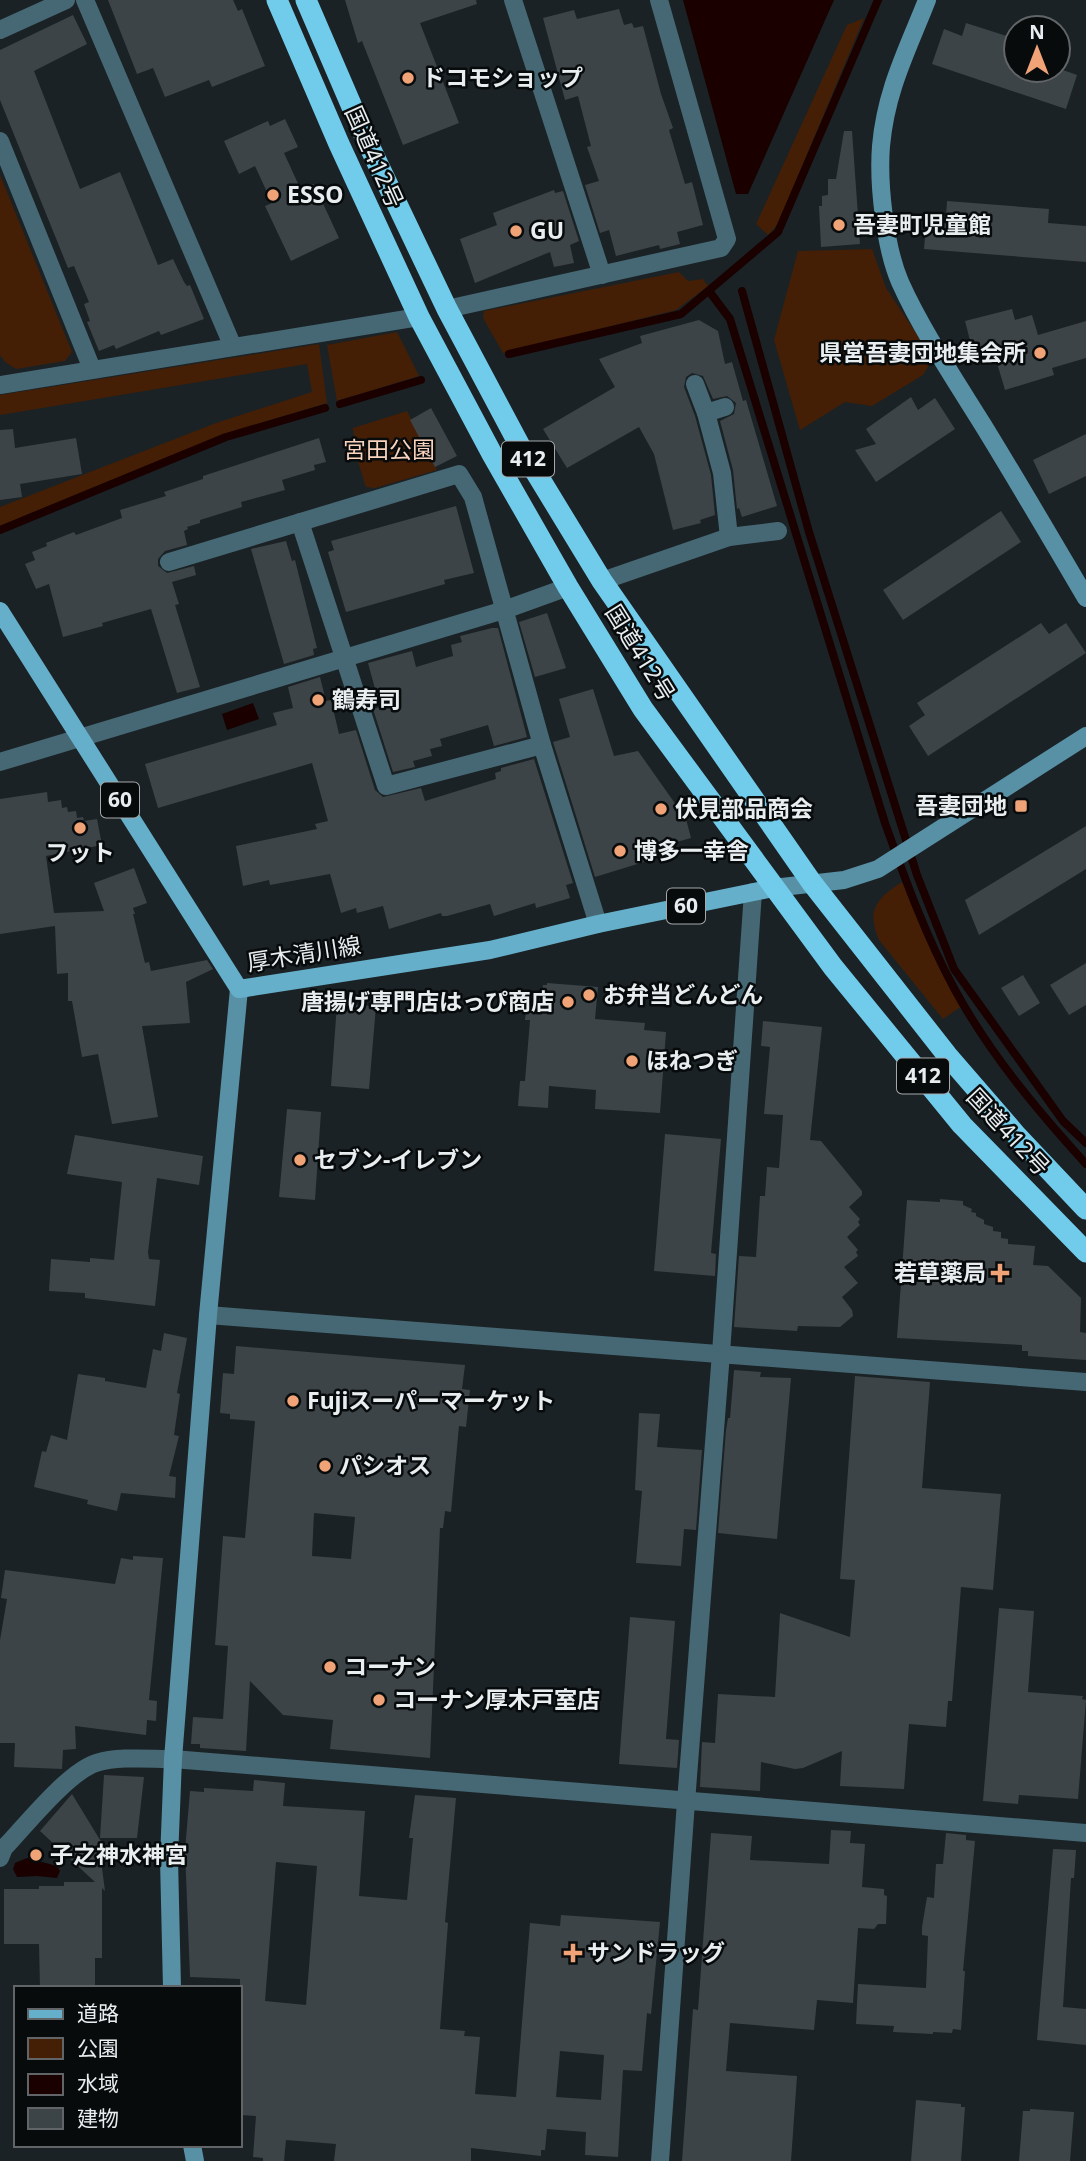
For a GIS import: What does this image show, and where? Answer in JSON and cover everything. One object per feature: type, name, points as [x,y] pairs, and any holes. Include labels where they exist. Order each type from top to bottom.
[{"type":"highway","name":"国道412号","points":[[277,0],[339,144],[419,317],[492,454],[568,587],[643,709],[763,890],[833,967],[962,1125],[1086,1252]]},
{"type":"highway","name":"国道412号","points":[[306,0],[365,138],[447,309],[521,447],[602,581],[811,883],[947,1055],[1017,1136],[1086,1209]]},
{"type":"main road","name":"厚木清川線","points":[[0,611],[239,989],[490,950],[598,924],[763,890]]},
{"type":"street","points":[[0,30],[66,0]]},
{"type":"street","points":[[85,0],[233,347]]},
{"type":"street","points":[[513,0],[602,275]]},
{"type":"street","points":[[447,309],[721,248],[727,239],[659,0]]},
{"type":"street","points":[[927,0],[898,67],[888,100],[881,146],[881,190],[888,239],[899,281],[945,364],[1086,598]]},
{"type":"street","points":[[0,141],[92,369]]},
{"type":"street","points":[[2,381],[419,317]]},
{"type":"street","points":[[695,384],[722,473],[729,537]]},
{"type":"street","points":[[706,414],[725,407]]},
{"type":"street","points":[[169,562],[459,474],[473,497],[542,746],[598,924]]},
{"type":"street","points":[[300,522],[386,786],[542,746]]},
{"type":"street","points":[[602,581],[729,537],[778,531]]},
{"type":"street","points":[[0,762],[504,610],[568,587]]},
{"type":"street","points":[[660,2161],[721,1353],[763,890],[861,876],[891,862],[933,832],[1017,782],[1086,736]]},
{"type":"street","points":[[172,1986],[169,1859],[173,1759],[208,1315],[239,989]]},
{"type":"street","points":[[208,1315],[1086,1382]]},
{"type":"street","points":[[0,1858],[4,1849],[69,1781],[96,1763],[173,1759],[1086,1833]]},
{"type":"green space","points":[[864,18],[778,224],[768,235],[756,224],[847,25]]},
{"type":"green space","points":[[0,175],[72,352],[65,361],[16,369],[0,355]]},
{"type":"green space","points":[[872,249],[886,288],[933,359],[923,375],[872,406],[845,402],[800,430],[774,340],[798,251]]},
{"type":"green space","points":[[679,272],[688,281],[703,279],[708,286],[676,310],[503,353],[483,318],[484,311]]},
{"type":"green space","points":[[397,332],[419,376],[337,401],[327,345]]},
{"type":"green space","points":[[319,344],[327,403],[222,435],[0,526],[0,507],[216,423],[312,392],[307,364],[0,415],[0,395]]},
{"type":"green space","name":"宮田公園","points":[[407,411],[437,470],[375,488],[366,487],[356,456],[353,428]]},
{"type":"green space","points":[[902,882],[939,965],[962,1006],[943,1019],[879,940],[875,930],[876,906],[880,899]]},
{"type":"water","points":[[683,0],[834,0],[748,194],[736,194]]},
{"type":"water","points":[[253,703],[259,719],[227,730],[222,714]]},
{"type":"water","points":[[27,1858],[57,1866],[60,1871],[57,1878],[17,1877],[13,1869],[15,1863]]},
{"type":"building","points":[[108,0],[233,0],[238,11],[242,9],[265,66],[212,87],[209,80],[165,97],[153,68],[137,74]]},
{"type":"building","points":[[345,0],[476,0],[477,4],[420,23],[459,123],[403,145],[362,41],[358,43]]},
{"type":"building","points":[[619,9],[624,25],[632,23],[634,28],[643,26],[673,128],[669,130],[685,184],[692,182],[703,225],[677,232],[680,244],[660,249],[659,245],[616,256],[609,230],[600,233],[585,185],[599,181],[587,147],[591,146],[578,96],[565,100],[543,18],[574,10],[577,19]]},
{"type":"building","points":[[73,15],[87,44],[34,71],[80,189],[120,172],[158,265],[173,259],[184,282],[187,286],[190,285],[204,319],[161,335],[159,331],[116,349],[114,345],[99,351],[87,322],[90,321],[84,304],[89,302],[74,266],[68,268],[0,100],[0,50]]},
{"type":"building","points":[[966,23],[1002,35],[1002,84],[1072,84],[1072,73],[1077,75],[1066,109],[932,64],[944,29],[962,36]]},
{"type":"building","points":[[285,119],[298,147],[284,153],[301,190],[314,184],[339,238],[291,261],[265,206],[272,203],[255,166],[239,174],[224,141],[268,121],[270,126]]},
{"type":"building","name":"吾妻町児童館","points":[[844,131],[852,131],[860,244],[821,247],[819,206],[822,206],[822,196],[828,195],[828,179],[836,179]]},
{"type":"building","points":[[554,190],[555,193],[563,191],[579,241],[570,245],[574,263],[554,267],[550,252],[475,283],[460,239],[497,225],[493,213]]},
{"type":"building","points":[[947,201],[1049,209],[1048,223],[1086,226],[1086,262],[924,249],[927,215],[946,216]]},
{"type":"building","name":"県営吾妻団地集会所","points":[[1012,309],[1015,320],[1032,315],[1038,335],[1086,321],[1086,358],[1052,368],[1054,375],[1005,390],[992,346],[973,352],[965,321]]},
{"type":"building","points":[[699,320],[718,331],[725,364],[732,362],[777,506],[742,517],[739,508],[737,509],[733,470],[720,421],[734,414],[736,403],[727,396],[713,399],[703,376],[692,373],[686,377],[684,387],[711,475],[715,515],[700,520],[701,523],[673,530],[654,454],[639,427],[567,468],[543,429],[615,387],[599,359],[642,343],[640,336]]},
{"type":"building","points":[[911,397],[918,410],[935,398],[955,429],[876,482],[855,450],[876,444],[866,429]]},
{"type":"building","points":[[431,408],[457,456],[435,467],[410,420]]},
{"type":"building","points":[[13,429],[15,448],[76,438],[82,474],[20,484],[22,497],[0,500],[0,430]]},
{"type":"building","points":[[1086,434],[1086,476],[1049,494],[1033,460]]},
{"type":"building","points":[[319,438],[326,462],[314,465],[315,470],[282,480],[285,490],[241,502],[242,507],[200,520],[200,523],[187,527],[184,531],[187,545],[165,551],[158,559],[158,566],[167,573],[194,566],[196,575],[172,582],[179,604],[175,605],[200,687],[177,693],[151,609],[63,637],[49,584],[36,589],[25,564],[35,560],[32,552],[47,546],[46,543],[74,532],[76,535],[122,518],[120,510],[166,496],[164,492],[203,479],[203,476]]},
{"type":"building","points":[[456,506],[474,573],[346,612],[328,552],[334,550],[331,541]]},
{"type":"building","points":[[1001,511],[1021,542],[903,620],[883,590]]},
{"type":"building","points":[[286,541],[292,561],[295,560],[317,648],[313,649],[314,655],[284,664],[251,549]]},
{"type":"building","points":[[547,613],[566,668],[535,677],[519,622]]},
{"type":"building","points":[[1041,623],[1049,634],[1066,623],[1086,653],[928,756],[909,726],[925,715],[917,703]]},
{"type":"building","points":[[498,628],[527,737],[494,746],[488,725],[440,739],[442,746],[430,749],[432,756],[413,761],[415,767],[393,772],[373,709],[380,707],[368,663],[412,651],[416,667],[453,656],[451,645],[462,642],[460,636]]},
{"type":"building","points":[[320,677],[326,701],[331,700],[339,734],[356,730],[375,790],[383,797],[421,788],[425,801],[496,779],[495,773],[501,771],[501,768],[534,759],[573,883],[566,885],[570,898],[536,908],[535,903],[494,916],[490,904],[447,916],[442,916],[441,913],[389,929],[383,906],[357,913],[356,908],[341,913],[330,874],[270,885],[269,880],[243,886],[236,846],[317,829],[315,824],[328,821],[312,763],[158,808],[145,764],[277,725],[273,713],[293,708],[288,687]]},
{"type":"building","points":[[593,689],[614,756],[638,751],[686,819],[691,838],[641,852],[644,862],[595,877],[553,742],[570,737],[559,699]]},
{"type":"building","points":[[47,792],[48,802],[61,800],[62,808],[67,807],[68,812],[76,811],[77,818],[83,817],[84,821],[97,819],[102,845],[46,856],[54,913],[104,911],[94,883],[134,868],[147,903],[133,908],[133,914],[145,963],[149,962],[151,971],[207,960],[213,969],[186,982],[190,1023],[142,1026],[158,1117],[112,1124],[98,1054],[82,1057],[72,1001],[68,1001],[68,973],[57,974],[55,926],[0,934],[0,799]]},
{"type":"building","points":[[1086,826],[1086,869],[979,935],[965,900]]},
{"type":"building","points":[[1086,963],[1086,1005],[1069,1015],[1050,985]]},
{"type":"building","points":[[1023,975],[1040,1003],[1019,1016],[1001,988]]},
{"type":"building","points":[[547,983],[598,987],[595,1019],[645,1023],[644,1030],[666,1032],[660,1113],[595,1109],[596,1090],[549,1086],[548,1108],[518,1106],[520,1081],[525,1081],[530,1020],[525,1020],[527,999],[541,1000],[543,985]]},
{"type":"building","points":[[337,1004],[376,1006],[369,1089],[331,1086]]},
{"type":"building","points":[[763,1021],[822,1027],[810,1140],[821,1141],[862,1191],[862,1195],[849,1207],[860,1219],[860,1225],[847,1237],[858,1250],[858,1256],[844,1267],[858,1283],[842,1297],[852,1310],[853,1316],[840,1327],[798,1326],[797,1331],[734,1327],[739,1256],[756,1257],[760,1196],[765,1196],[767,1167],[779,1168],[783,1115],[764,1114],[770,1047],[761,1046]]},
{"type":"building","points":[[287,1109],[321,1112],[315,1200],[279,1197]]},
{"type":"building","points":[[665,1134],[721,1139],[711,1253],[716,1254],[715,1276],[654,1271]]},
{"type":"building","points":[[75,1135],[203,1156],[199,1185],[157,1178],[148,1252],[149,1259],[160,1260],[155,1306],[85,1298],[85,1293],[49,1291],[51,1259],[90,1262],[90,1258],[114,1260],[122,1182],[67,1174]]},
{"type":"building","points":[[940,1199],[963,1201],[963,1205],[984,1220],[984,1224],[993,1227],[993,1231],[1001,1232],[1001,1238],[1008,1239],[1008,1244],[1035,1246],[1033,1265],[1048,1266],[1081,1298],[1080,1332],[1086,1333],[1086,1360],[1028,1356],[1028,1351],[1022,1351],[1022,1345],[897,1338],[907,1200],[940,1202]]},
{"type":"building","points":[[164,1333],[187,1338],[177,1393],[180,1394],[174,1435],[179,1436],[169,1476],[176,1477],[175,1498],[121,1493],[117,1511],[87,1504],[88,1500],[34,1487],[42,1451],[46,1452],[51,1435],[67,1440],[78,1374],[146,1388],[153,1349],[161,1351]]},
{"type":"building","points":[[236,1346],[465,1365],[462,1389],[470,1390],[466,1427],[459,1426],[451,1512],[445,1511],[443,1528],[440,1528],[430,1758],[330,1749],[333,1720],[283,1715],[250,1681],[246,1751],[200,1748],[200,1744],[191,1744],[193,1717],[223,1719],[228,1646],[215,1645],[223,1536],[245,1538],[255,1421],[230,1419],[230,1414],[220,1413],[223,1373],[234,1374]],"holes":[[[314,1513],[355,1517],[351,1559],[312,1556]]]},
{"type":"building","points":[[734,1370],[761,1372],[760,1377],[791,1378],[777,1539],[718,1533],[726,1430],[730,1418]]},
{"type":"building","points":[[855,1376],[930,1382],[922,1488],[1001,1494],[993,1590],[961,1587],[952,1701],[948,1701],[946,1727],[909,1724],[904,1789],[840,1786],[842,1751],[803,1768],[795,1769],[761,1762],[760,1791],[700,1787],[702,1742],[715,1743],[718,1694],[775,1697],[780,1613],[850,1637],[855,1580],[840,1579]]},
{"type":"building","points":[[639,1413],[660,1414],[657,1447],[702,1450],[696,1530],[684,1529],[681,1566],[636,1563],[642,1491],[635,1490]]},
{"type":"building","points":[[133,1556],[163,1558],[149,1700],[157,1701],[156,1721],[147,1720],[146,1735],[75,1726],[76,1749],[63,1750],[62,1769],[14,1767],[15,1743],[0,1743],[0,1640],[7,1599],[1,1598],[5,1570],[115,1584],[121,1558],[133,1560]]},
{"type":"building","points":[[999,1608],[1034,1611],[1028,1692],[1083,1696],[1082,1699],[1086,1700],[1078,1799],[1019,1795],[1018,1804],[983,1801]]},
{"type":"building","points":[[630,1617],[675,1621],[666,1739],[679,1740],[677,1768],[619,1764]]},
{"type":"building","points":[[104,1775],[144,1777],[137,1838],[100,1838]]},
{"type":"building","points":[[254,1780],[285,1783],[283,1806],[365,1811],[359,1896],[407,1900],[413,1838],[409,1838],[415,1795],[456,1798],[445,1922],[448,1923],[440,2029],[465,2031],[464,2036],[480,2037],[475,2094],[516,2097],[530,1923],[560,1926],[561,1915],[660,1922],[642,2071],[623,2070],[618,2157],[585,2155],[586,2132],[547,2129],[545,2150],[541,2150],[541,2156],[471,2148],[471,2161],[334,2161],[336,2144],[286,2140],[284,2161],[263,2161],[263,2158],[253,2157],[256,2116],[242,2115],[240,1979],[190,1977],[185,1850],[190,1791],[204,1792],[204,1788],[253,1791]],"holes":[[[276,1862],[317,1866],[306,2005],[265,2001]],[[560,2051],[604,2055],[601,2100],[556,2097]]]},
{"type":"building","points":[[72,1794],[108,1853],[100,1853],[105,1891],[102,1888],[102,1958],[95,1958],[95,1986],[40,1986],[39,1944],[4,1944],[4,1889],[39,1889],[39,1886],[64,1886],[64,1882],[95,1882],[40,1831]]},
{"type":"building","points":[[831,1830],[851,1831],[850,1843],[865,1844],[862,1887],[884,1889],[884,1895],[887,1896],[886,1924],[878,1924],[874,1929],[858,1928],[853,2003],[817,2000],[814,2030],[730,2023],[726,2071],[797,2076],[791,2161],[682,2161],[693,2009],[698,2010],[711,1833],[752,1836],[750,1860],[829,1864]]},
{"type":"building","points":[[946,1833],[966,1835],[966,1840],[975,1841],[963,1971],[961,2030],[953,2029],[952,2033],[933,2034],[893,2032],[894,2026],[856,2024],[858,1984],[926,1988],[928,1936],[922,1935],[922,1927],[927,1897],[934,1898],[936,1864],[943,1864]]},
{"type":"building","points":[[1053,1849],[1076,1850],[1074,1878],[1071,1878],[1063,2007],[1086,2009],[1086,2045],[1037,2040]]},
{"type":"building","points":[[916,2100],[961,2104],[961,2107],[965,2107],[961,2161],[911,2161]]},
{"type":"building","points":[[1030,2109],[1074,2112],[1070,2161],[1019,2161],[1023,2111]]},
{"type":"waterway","points":[[509,354],[681,314],[778,232],[878,0]]},
{"type":"waterway","points":[[709,291],[730,319],[885,823],[925,929],[944,970],[983,1037],[1032,1102],[1086,1164]]},
{"type":"waterway","points":[[742,291],[809,532],[917,875],[954,969],[1063,1121],[1086,1143]]},
{"type":"waterway","points":[[340,404],[421,380]]},
{"type":"waterway","points":[[0,530],[226,437],[325,408]]},
{"type":"place","name":"ドコモショップ","points":[[408,78]]},
{"type":"place","name":"ESSO","points":[[273,195]]},
{"type":"place","name":"吾妻町児童館","points":[[839,225]]},
{"type":"place","name":"GU","points":[[516,231]]},
{"type":"place","name":"県営吾妻団地集会所","points":[[1040,353]]},
{"type":"place","name":"鶴寿司","points":[[318,700]]},
{"type":"place","name":"吾妻団地","points":[[1021,806]]},
{"type":"place","name":"伏見部品商会","points":[[661,809]]},
{"type":"place","name":"フット","points":[[80,828]]},
{"type":"place","name":"博多一幸舎","points":[[620,851]]},
{"type":"place","name":"お弁当どんどん","points":[[589,995]]},
{"type":"place","name":"唐揚げ専門店はっぴ商店","points":[[568,1002]]},
{"type":"place","name":"ほねつぎ","points":[[632,1061]]},
{"type":"place","name":"セブン-イレブン","points":[[300,1160]]},
{"type":"place","name":"若草薬局","points":[[1000,1273]]},
{"type":"place","name":"Fujiスーパーマーケット","points":[[293,1401]]},
{"type":"place","name":"パシオス","points":[[325,1466]]},
{"type":"place","name":"コーナン","points":[[330,1667]]},
{"type":"place","name":"コーナン厚木戸室店","points":[[379,1700]]},
{"type":"place","name":"子之神水神宮","points":[[36,1855]]},
{"type":"place","name":"サンドラッグ","points":[[573,1953]]}]
